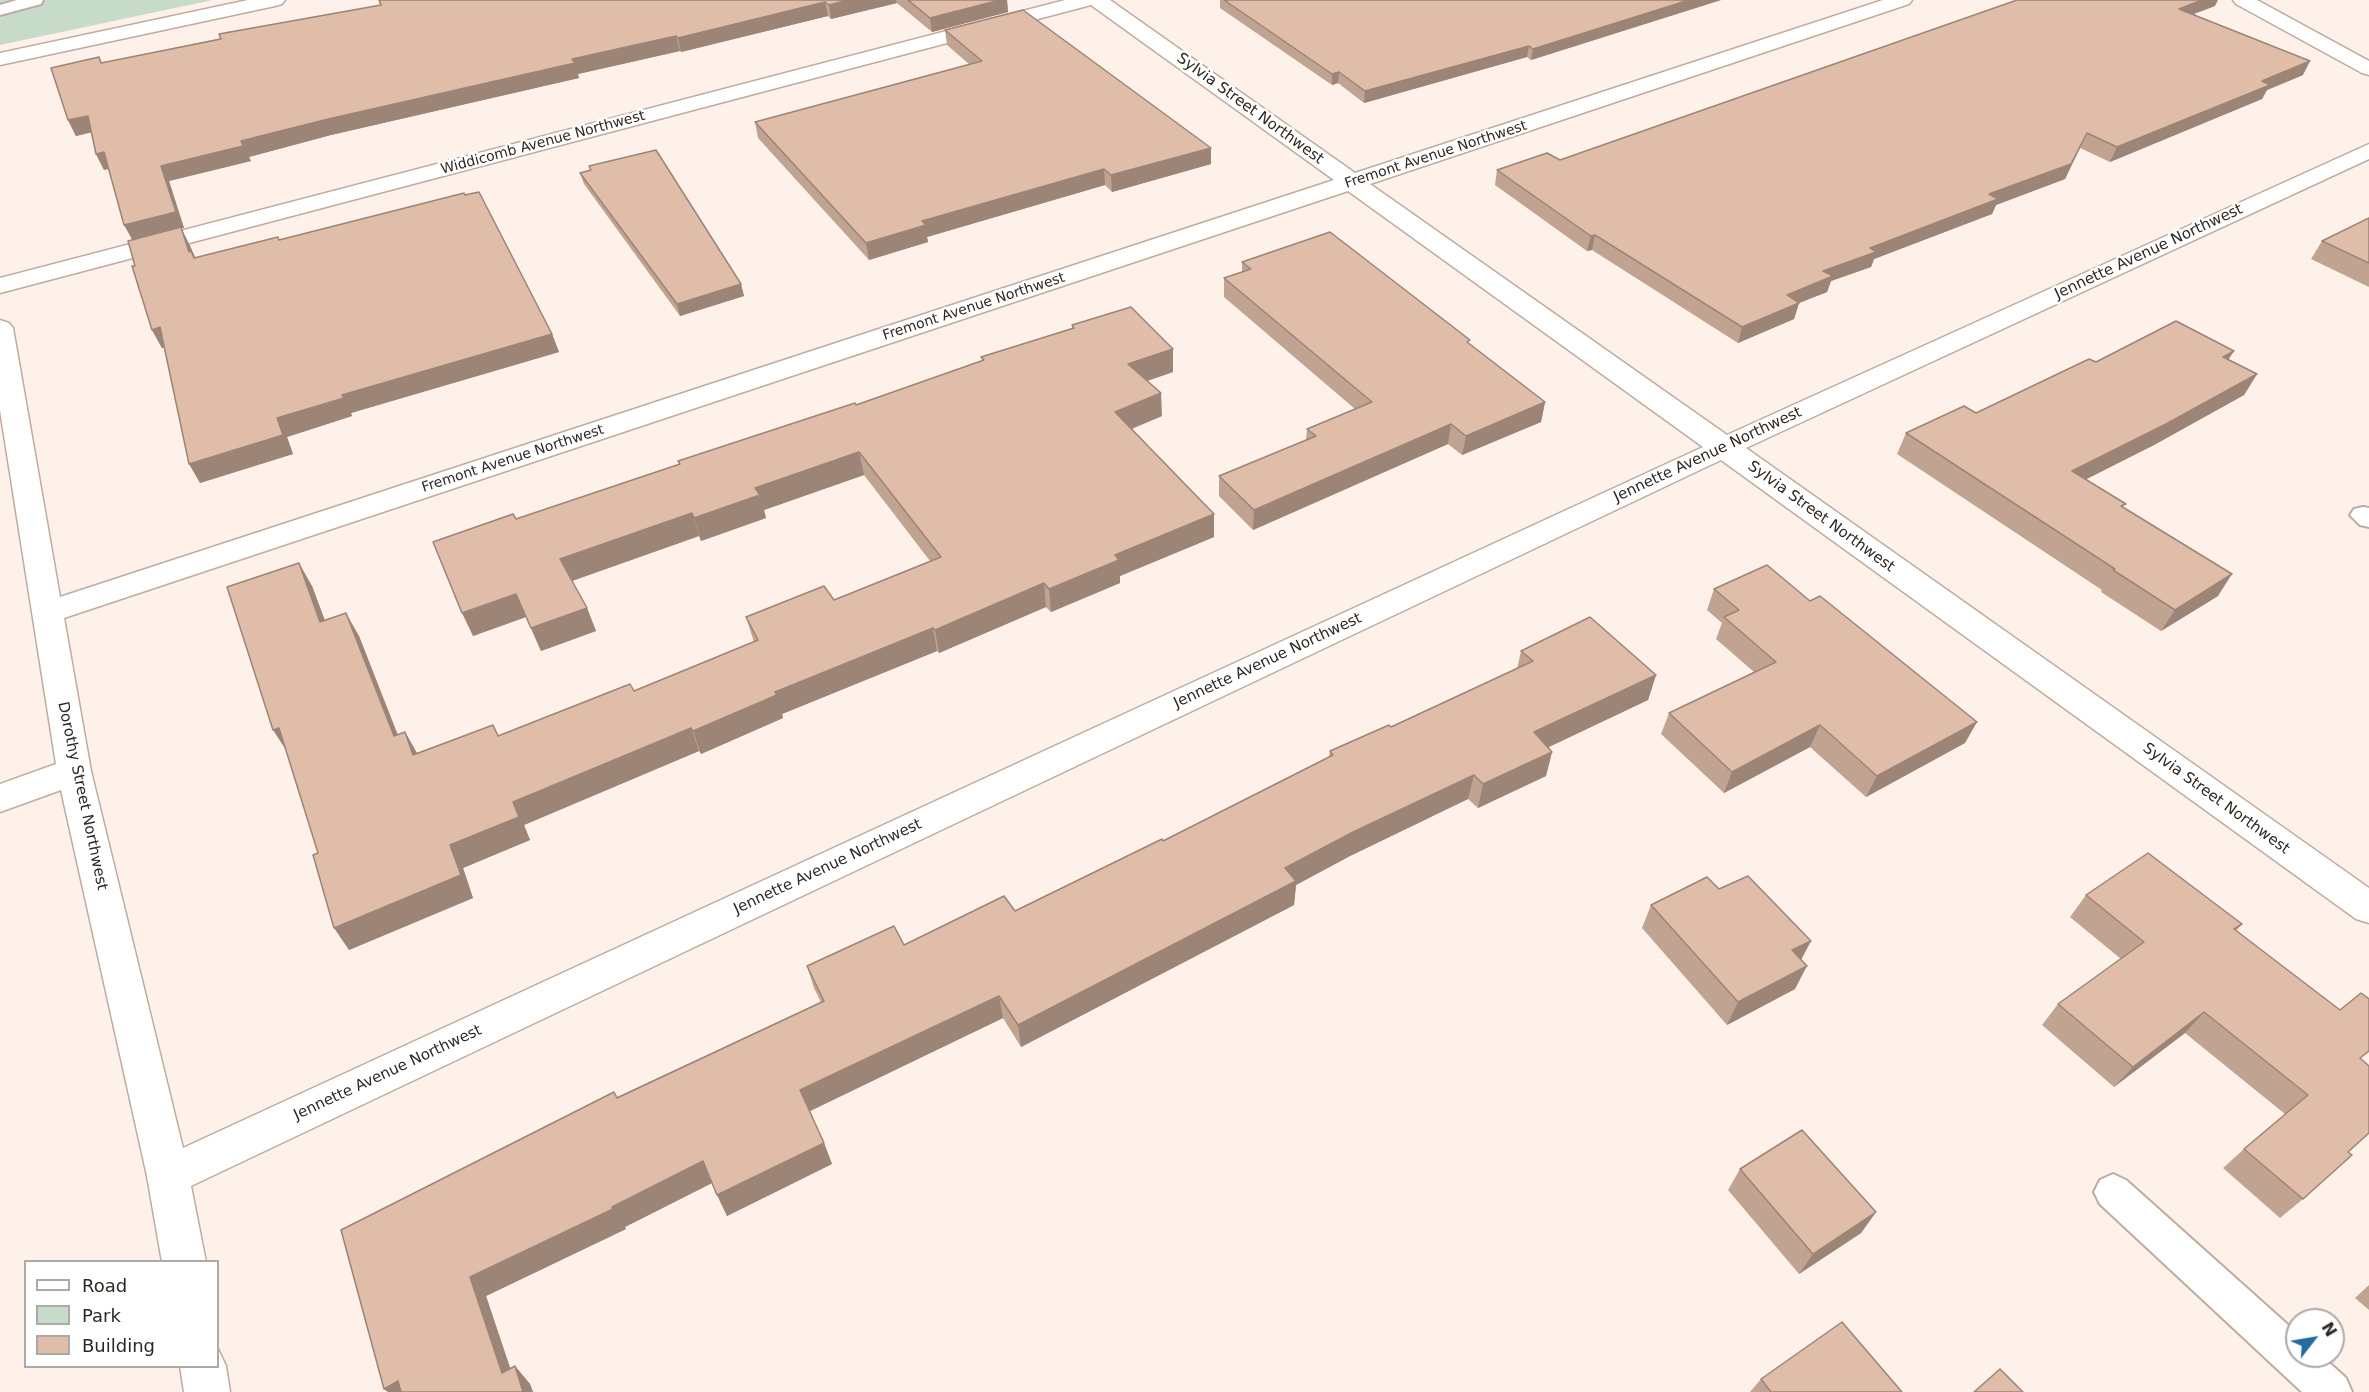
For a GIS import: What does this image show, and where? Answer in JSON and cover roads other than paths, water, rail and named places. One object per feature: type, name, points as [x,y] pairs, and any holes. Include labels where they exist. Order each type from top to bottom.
[{"type":"street","points":[[0,59],[274,0]]},
{"type":"street","name":"Widdicomb Avenue Northwest","points":[[0,286],[1087,0]]},
{"type":"street","name":"Sylvia Street Northwest","points":[[1097,0],[2369,908]]},
{"type":"street","name":"Fremont Avenue Northwest","points":[[46,613],[1902,0]]},
{"type":"street","points":[[2243,0],[2369,69]]},
{"type":"street","name":"Jennette Avenue Northwest","points":[[168,1176],[1724,447],[2369,151]]},
{"type":"street","name":"Dorothy Street Northwest","points":[[0,327],[74,771],[168,1176],[184,1260]]},
{"type":"street","points":[[0,798],[74,771]]},
{"type":"street","points":[[203,1368],[207,1392]]},
{"type":"lane","points":[[0,10],[35,0]]},
{"type":"lane","points":[[2113,1192],[2332,1392]]}]
